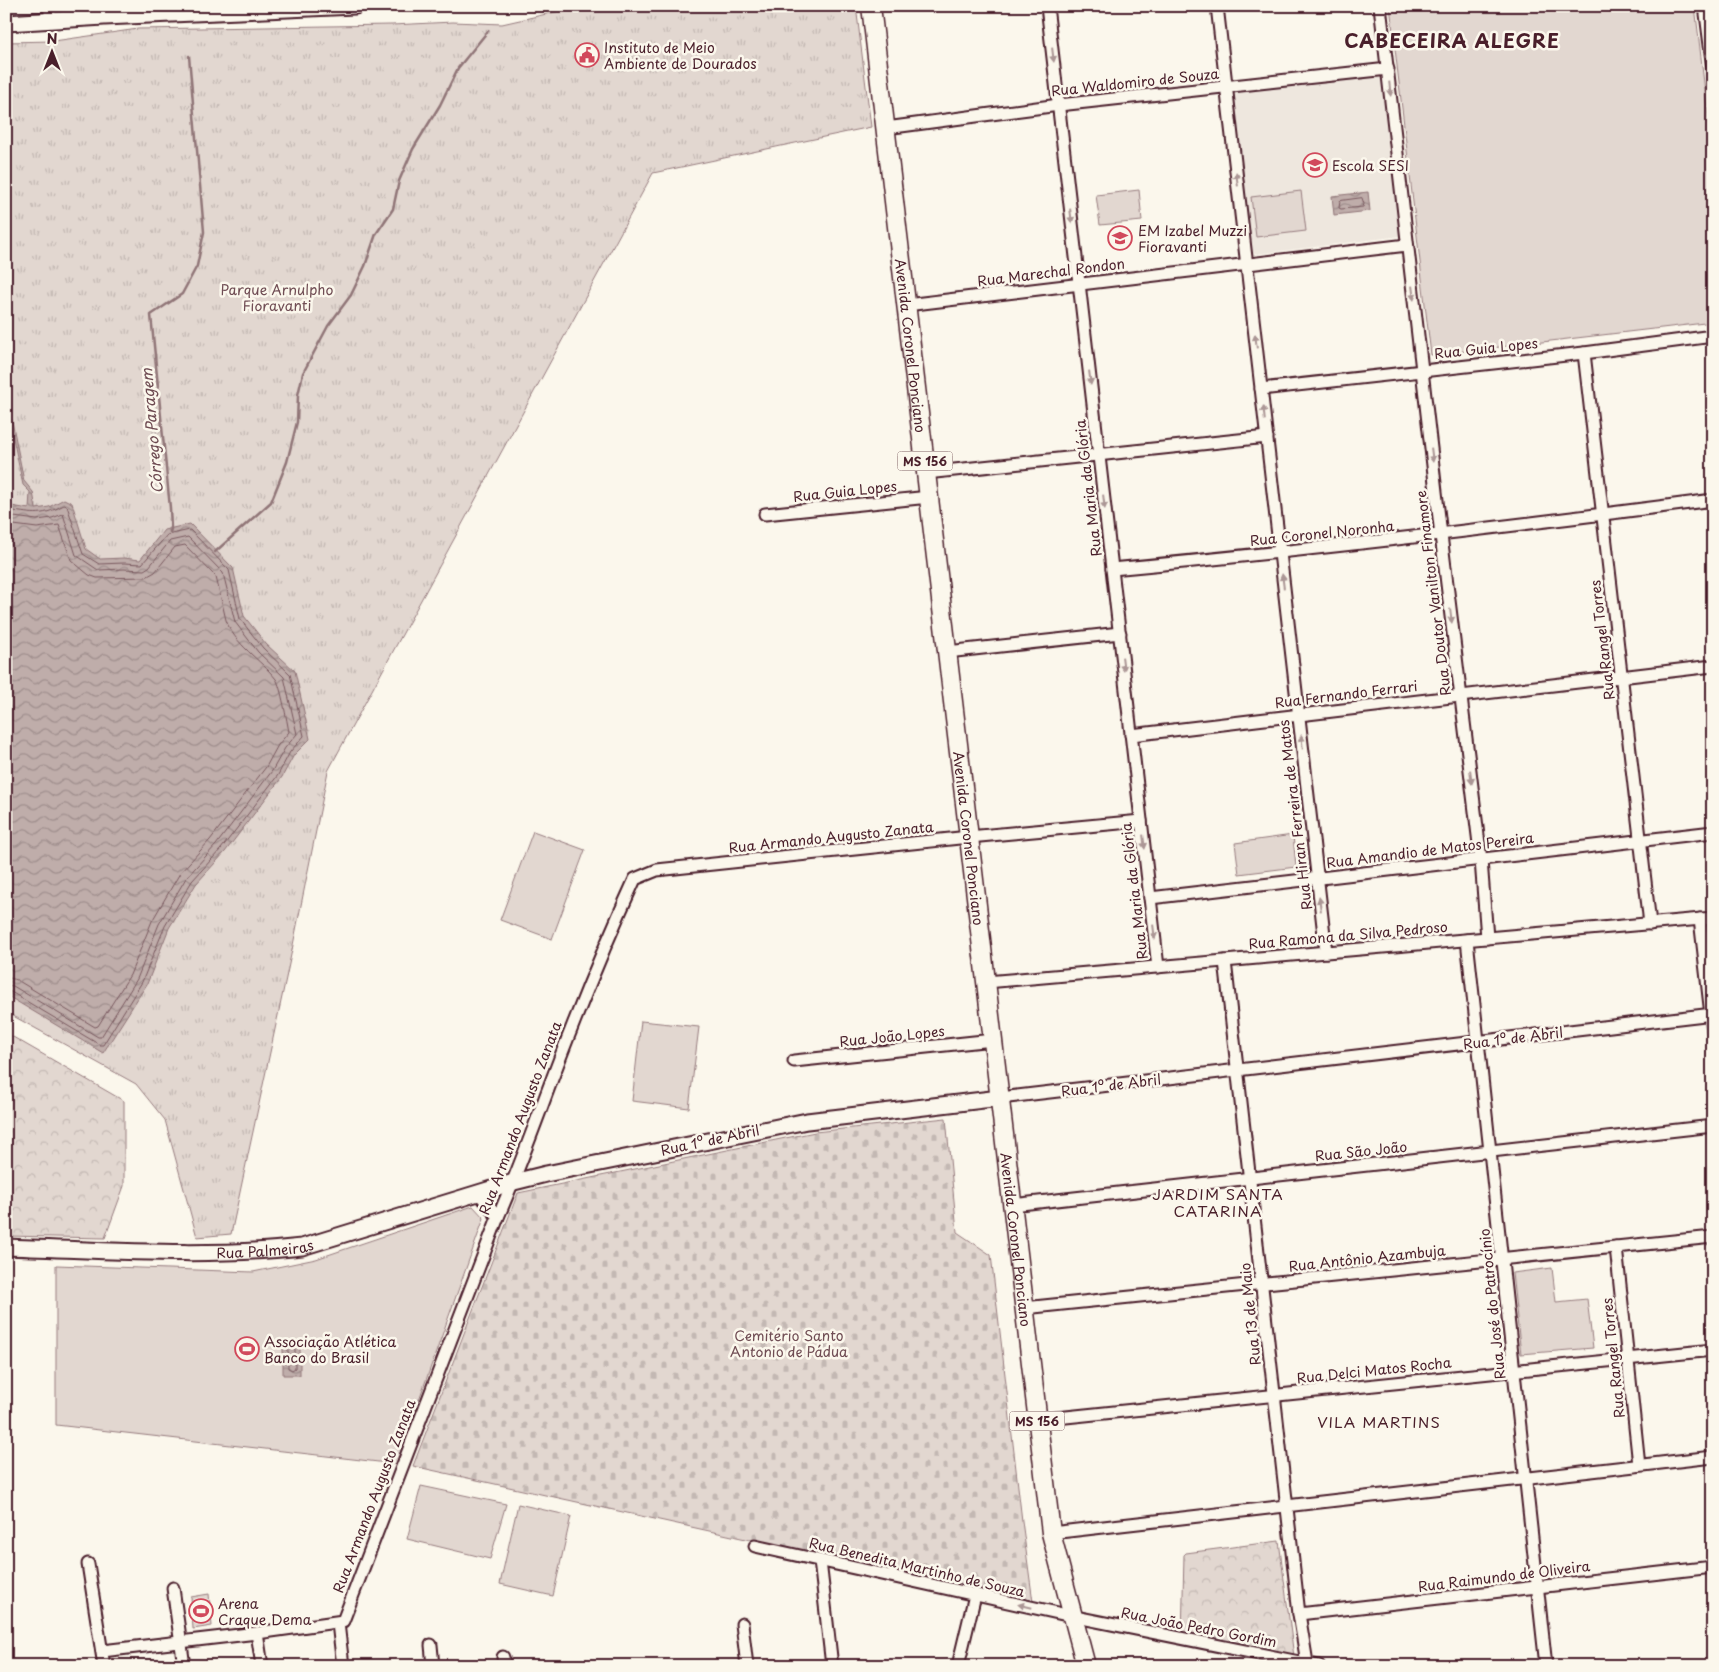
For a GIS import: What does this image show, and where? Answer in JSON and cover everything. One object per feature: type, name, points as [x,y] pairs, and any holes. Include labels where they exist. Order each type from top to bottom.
[{"type":"main road","name":"Avenida Coronel Ponciano","points":[[871,6],[1051,1533],[1086,1666]]},
{"type":"street","points":[[6,23],[50,13],[355,6]]},
{"type":"street","name":"Rua Maria da Glória","points":[[1047,6],[1158,967]]},
{"type":"street","name":"Rua Hiran Ferreira de Matos","points":[[1218,6],[1326,952]]},
{"type":"street","name":"Rua Doutor Vanilton Finamore","points":[[1380,6],[1460,696],[1481,860],[1487,938]]},
{"type":"street","points":[[1708,8],[1713,69]]},
{"type":"street","name":"Rua Waldomiro de Souza","points":[[886,128],[1058,105],[1388,69]]},
{"type":"street","name":"Rua Marechal Rondon","points":[[906,305],[1407,245]]},
{"type":"street","name":"Rua Guia Lopes","points":[[1261,389],[1584,353],[1713,336]]},
{"type":"street","name":"Rua Rangel Torres","points":[[1584,353],[1650,924]]},
{"type":"street","points":[[926,473],[1267,436]]},
{"type":"street","name":"Rua Guia Lopes","points":[[764,514],[929,498]]},
{"type":"street","name":"Rua Coronel Noronha","points":[[1112,569],[1280,553],[1713,500]]},
{"type":"street","points":[[947,652],[1120,633]]},
{"type":"street","name":"Rua Fernando Ferrari","points":[[1131,735],[1713,666]]},
{"type":"street","name":"Rua Armando Augusto Zanata","points":[[338,1622],[343,1621],[573,1025],[634,879],[657,870],[1141,821]]},
{"type":"street","name":"Rua Amandio de Matos Pereira","points":[[1150,898],[1713,832]]},
{"type":"street","name":"Rua Ramona da Silva Pedroso","points":[[986,982],[1713,918]]},
{"type":"street","points":[[1700,919],[1713,1032]]},
{"type":"street","name":"Rua José do Patrocínio","points":[[1467,940],[1546,1666]]},
{"type":"street","name":"Rua 13 de Maio","points":[[1225,961],[1299,1614],[1307,1663]]},
{"type":"street","name":"Rua 1º de Abril","points":[[514,1182],[807,1121],[1712,1015]]},
{"type":"street","name":"Rua João Lopes","points":[[794,1061],[993,1040]]},
{"type":"street","name":"Rua São João","points":[[1012,1205],[1713,1126]]},
{"type":"street","name":"Rua Palmeiras","points":[[6,1247],[199,1253],[265,1251],[302,1247],[514,1182]]},
{"type":"street","points":[[480,1193],[498,1217]]},
{"type":"street","name":"Rua Antônio Azambuja","points":[[1024,1308],[1713,1237]]},
{"type":"street","name":"Rua Rangel Torres","points":[[1616,1247],[1639,1465]]},
{"type":"street","name":"Rua Delci Matos Rocha","points":[[1037,1420],[1713,1350]]},
{"type":"street","points":[[1051,1533],[1713,1457]]},
{"type":"street","name":"Rua Benedita Martinho de Souza","points":[[755,1546],[1072,1617]]},
{"type":"street","points":[[820,1560],[832,1666]]},
{"type":"street","points":[[88,1564],[104,1666]]},
{"type":"street","name":"Rua Raimundo de Oliveira","points":[[1299,1614],[1713,1567]]},
{"type":"street","points":[[173,1588],[184,1666]]},
{"type":"street","points":[[958,1666],[975,1595]]},
{"type":"street","name":"Rua João Pedro Gordim","points":[[1072,1617],[1319,1666]]},
{"type":"street","points":[[102,1651],[338,1622],[343,1666]]},
{"type":"street","points":[[742,1624],[748,1666]]},
{"type":"street","points":[[257,1633],[262,1666]]},
{"type":"street","points":[[431,1645],[433,1666]]},
{"type":"shaded area","name":"Escola SESI","points":[[1380,72],[1401,236],[1249,255],[1231,94]]},
{"type":"green space","points":[[60,6],[184,6],[69,12]]},
{"type":"green space","name":"Parque Arnulpho Fioravanti","points":[[582,6],[856,6],[871,127],[653,173],[328,771],[231,1234],[197,1237],[165,1120],[136,1084],[6,1012],[6,42],[54,41],[138,29],[392,25],[453,22],[502,24]]},
{"type":"green space","points":[[1390,6],[1695,6],[1713,160],[1713,322],[1431,355]]},
{"type":"green space","points":[[1139,190],[1142,221],[1100,225],[1096,195]]},
{"type":"green space","points":[[1301,191],[1306,231],[1256,237],[1251,197]]},
{"type":"green space","points":[[533,831],[585,850],[552,939],[500,920]]},
{"type":"green space","points":[[1293,835],[1296,867],[1239,874],[1235,843]]},
{"type":"green space","points":[[641,1021],[699,1027],[689,1108],[632,1101]]},
{"type":"green space","points":[[6,1033],[124,1101],[124,1186],[105,1238],[6,1236]]},
{"type":"green space","name":"Cemitério Santo Antonio de Pádua","points":[[946,1118],[957,1232],[991,1255],[1033,1602],[413,1466],[518,1193],[815,1132]]},
{"type":"green space","name":"Associação Atlética Banco do Brasil","points":[[473,1206],[484,1218],[396,1464],[56,1425],[56,1265],[253,1272],[316,1259]]},
{"type":"green space","points":[[1552,1268],[1556,1302],[1587,1299],[1593,1348],[1521,1354],[1512,1273]]},
{"type":"green space","points":[[421,1486],[506,1504],[490,1559],[407,1539]]},
{"type":"green space","points":[[518,1504],[571,1516],[553,1596],[500,1584]]},
{"type":"green space","points":[[1279,1541],[1294,1657],[1182,1638],[1184,1555],[1186,1553]]},
{"type":"green space","name":"Arena Craque Dema","points":[[209,1594],[212,1626],[193,1629],[191,1597]]},
{"type":"water","points":[[1368,192],[1370,211],[1334,215],[1332,196]]},
{"type":"water","points":[[6,391],[24,481],[33,492],[36,509],[49,507],[64,499],[72,503],[86,549],[100,559],[124,558],[140,560],[164,530],[190,524],[233,568],[244,616],[266,644],[295,671],[310,739],[294,755],[282,777],[225,852],[196,884],[169,928],[147,984],[103,1053],[6,995],[6,505],[29,509],[30,492],[23,485],[6,405]]},
{"type":"water","points":[[283,1341],[300,1342],[300,1375],[283,1375]]},
{"type":"waterway","points":[[215,552],[271,502],[287,462],[297,422],[298,395],[303,373],[328,326],[351,295],[365,266],[376,234],[393,209],[399,181],[413,149],[440,105],[458,68],[488,31]]},
{"type":"waterway","name":"Córrego Paragem","points":[[170,532],[170,508],[151,315],[182,294],[197,266],[204,232],[189,56]]},
{"type":"place","name":"Instituto de Meio Ambiente de Dourados","points":[[587,55]]},
{"type":"place","name":"Escola SESI","points":[[1315,165]]},
{"type":"place","name":"EM Izabel Muzzi Fioravanti","points":[[1120,238]]},
{"type":"place","name":"Associação Atlética Banco do Brasil","points":[[247,1349]]},
{"type":"place","name":"Arena Craque Dema","points":[[201,1611]]},
{"type":"district","name":"CABECEIRA ALEGRE","points":[[1452,40]]},
{"type":"district","name":"JARDIM SANTA CATARINA","points":[[1218,1202]]},
{"type":"district","name":"VILA MARTINS","points":[[1379,1421]]}]
